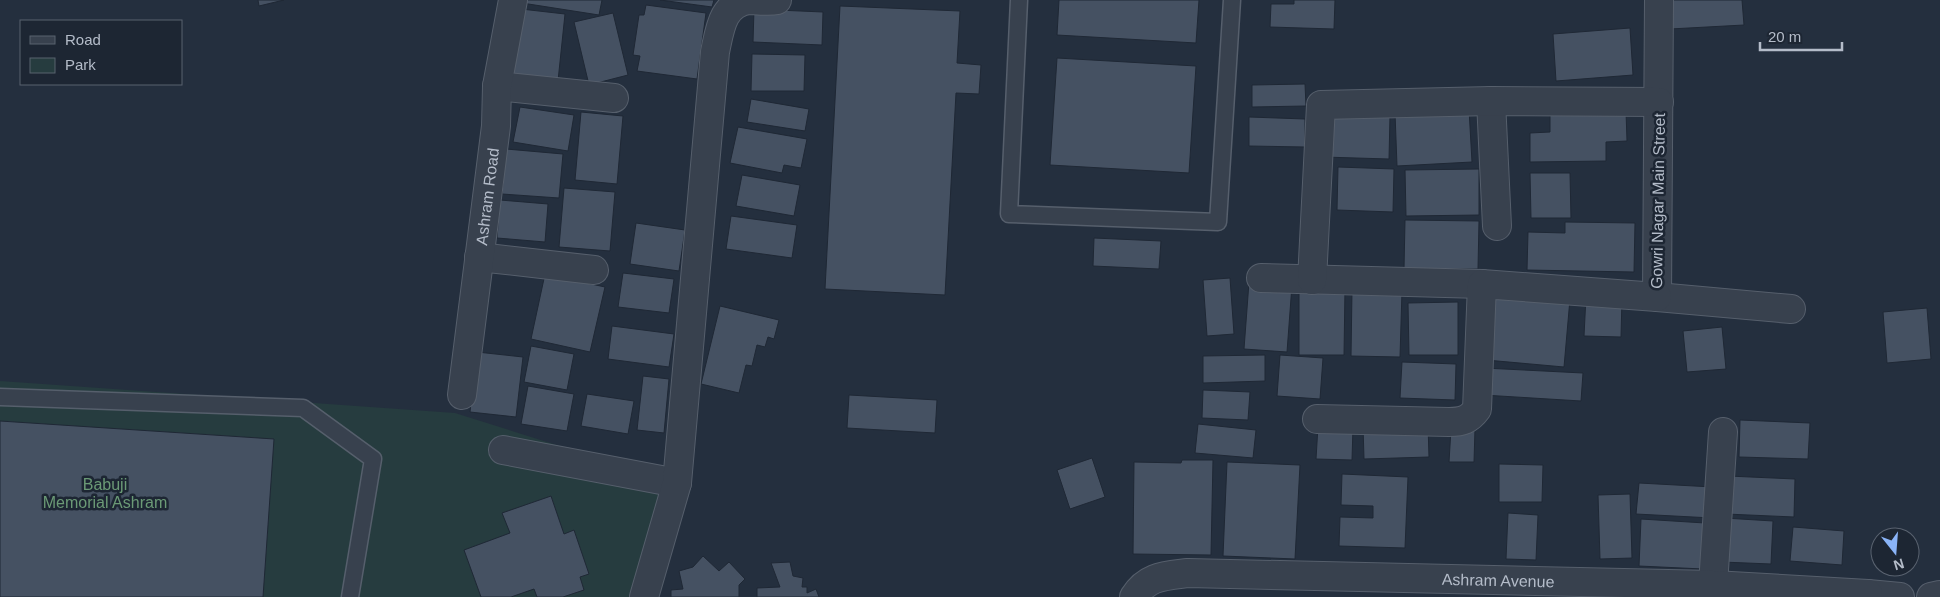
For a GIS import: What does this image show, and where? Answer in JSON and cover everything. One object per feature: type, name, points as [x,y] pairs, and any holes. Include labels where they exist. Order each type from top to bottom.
[{"type":"street","name":"Ashram Road","points":[[462,394],[496,126],[497,86],[513,0]]},
{"type":"street","points":[[644,597],[678,483],[715,52],[718,36],[722,20],[731,6],[749,0],[777,0]]},
{"type":"street","name":"Gowri Nagar Main Street","points":[[1658,0],[1657,297],[1791,309]]},
{"type":"street","points":[[497,86],[614,98]]},
{"type":"street","points":[[1491,101],[1497,226]]},
{"type":"street","points":[[1312,280],[1321,105],[1491,101],[1659,102]]},
{"type":"street","points":[[479,257],[594,270]]},
{"type":"street","points":[[1261,278],[1482,284],[1657,297]]},
{"type":"street","points":[[1317,419],[1462,422],[1472,416],[1477,409],[1482,284]]},
{"type":"street","points":[[1713,585],[1723,432]]},
{"type":"street","points":[[503,450],[678,483]]},
{"type":"street","name":"Ashram Avenue","points":[[1134,597],[1142,584],[1164,576],[1188,573],[1713,585],[1900,597]]},
{"type":"street","points":[[1931,597],[1940,595]]},
{"type":"lane","points":[[1019,0],[1010,214],[1218,222],[1232,0]]},
{"type":"lane","points":[[0,397],[303,408],[373,459],[350,597]]},
{"type":"green space","name":"Babuji Memorial Ashram","points":[[0,381],[455,413],[677,483],[648,597],[0,597]]},
{"type":"building","points":[[258,0],[284,0],[259,6]]},
{"type":"building","points":[[522,0],[602,0],[599,15],[522,3]]},
{"type":"building","points":[[660,0],[714,0],[712,7]]},
{"type":"building","points":[[1059,0],[1199,0],[1196,43],[1057,35]]},
{"type":"building","points":[[1294,0],[1335,0],[1334,29],[1270,27],[1271,4],[1294,4]]},
{"type":"building","points":[[1669,0],[1742,0],[1744,25],[1670,29]]},
{"type":"building","points":[[646,5],[706,13],[697,79],[637,71],[640,56],[633,55],[639,15],[644,15]]},
{"type":"building","points":[[840,6],[960,11],[957,63],[981,65],[979,94],[956,93],[945,295],[825,289]]},
{"type":"building","points":[[521,9],[565,14],[558,81],[513,76]]},
{"type":"building","points":[[754,9],[823,12],[822,45],[753,42]]},
{"type":"building","points":[[613,13],[628,75],[589,85],[574,22]]},
{"type":"building","points":[[1630,28],[1633,75],[1556,81],[1553,34]]},
{"type":"building","points":[[752,54],[805,55],[804,91],[751,91]]},
{"type":"building","points":[[1057,58],[1196,66],[1189,173],[1050,165]]},
{"type":"building","points":[[1305,84],[1306,106],[1252,107],[1252,85]]},
{"type":"building","points":[[751,99],[809,109],[805,131],[747,122]]},
{"type":"building","points":[[520,107],[574,115],[568,151],[513,142]]},
{"type":"building","points":[[1469,109],[1472,162],[1397,166],[1395,113]]},
{"type":"building","points":[[1626,111],[1627,141],[1606,142],[1606,161],[1530,162],[1530,133],[1550,132],[1550,113]]},
{"type":"building","points":[[581,112],[623,116],[617,184],[575,180]]},
{"type":"building","points":[[1324,114],[1390,116],[1389,159],[1323,157]]},
{"type":"building","points":[[1249,117],[1305,119],[1305,147],[1249,146]]},
{"type":"building","points":[[738,127],[807,139],[801,168],[784,165],[782,173],[730,163]]},
{"type":"building","points":[[506,149],[563,154],[559,198],[502,194]]},
{"type":"building","points":[[1338,167],[1394,169],[1393,212],[1337,210]]},
{"type":"building","points":[[1479,169],[1479,215],[1406,216],[1405,170]]},
{"type":"building","points":[[1530,173],[1570,173],[1571,218],[1531,218]]},
{"type":"building","points":[[742,175],[800,185],[794,216],[736,206]]},
{"type":"building","points":[[564,188],[615,192],[610,251],[559,247]]},
{"type":"building","points":[[500,200],[548,204],[545,242],[497,238]]},
{"type":"building","points":[[731,216],[797,225],[792,258],[726,249]]},
{"type":"building","points":[[1405,220],[1479,221],[1478,269],[1404,269]]},
{"type":"building","points":[[1565,222],[1635,223],[1634,272],[1527,270],[1528,232],[1565,233]]},
{"type":"building","points":[[636,223],[685,230],[679,271],[630,264]]},
{"type":"building","points":[[1094,238],[1161,241],[1159,269],[1093,266]]},
{"type":"building","points":[[623,273],[674,279],[669,313],[618,307]]},
{"type":"building","points":[[545,274],[605,287],[590,352],[531,339]]},
{"type":"building","points":[[1230,278],[1234,334],[1207,336],[1203,280]]},
{"type":"building","points":[[1249,282],[1292,285],[1287,352],[1244,349]]},
{"type":"building","points":[[1299,289],[1345,289],[1344,355],[1299,355]]},
{"type":"building","points":[[1352,290],[1402,291],[1400,357],[1351,356]]},
{"type":"building","points":[[1492,292],[1570,299],[1564,367],[1486,360]]},
{"type":"building","points":[[1586,296],[1622,298],[1621,337],[1584,336]]},
{"type":"building","points":[[1458,302],[1458,355],[1409,355],[1408,303]]},
{"type":"building","points":[[720,306],[779,320],[774,339],[768,337],[765,347],[757,345],[752,366],[746,365],[739,393],[701,384]]},
{"type":"building","points":[[1927,308],[1931,359],[1887,363],[1883,312]]},
{"type":"building","points":[[612,326],[674,334],[669,367],[608,359]]},
{"type":"building","points":[[1722,327],[1726,369],[1687,372],[1683,331]]},
{"type":"building","points":[[531,346],[574,354],[567,390],[524,382]]},
{"type":"building","points":[[477,352],[523,357],[516,417],[470,412]]},
{"type":"building","points":[[1265,355],[1265,381],[1203,383],[1203,356]]},
{"type":"building","points":[[1280,355],[1323,358],[1320,399],[1277,396]]},
{"type":"building","points":[[1402,362],[1456,364],[1455,400],[1400,398]]},
{"type":"building","points":[[1484,368],[1583,373],[1581,401],[1483,395]]},
{"type":"building","points":[[643,376],[669,379],[664,433],[637,430]]},
{"type":"building","points":[[528,386],[574,394],[567,431],[521,424]]},
{"type":"building","points":[[1203,390],[1250,392],[1248,420],[1202,418]]},
{"type":"building","points":[[587,394],[634,401],[628,434],[581,426]]},
{"type":"building","points":[[849,395],[937,400],[935,433],[847,428]]},
{"type":"building","points":[[1740,420],[1810,423],[1808,459],[1739,457]]},
{"type":"building","points":[[0,421],[274,439],[263,597],[0,597]]},
{"type":"building","points":[[1198,424],[1256,430],[1253,458],[1195,453]]},
{"type":"building","points":[[1428,425],[1429,457],[1364,459],[1363,426]]},
{"type":"building","points":[[1318,426],[1353,427],[1352,460],[1316,459]]},
{"type":"building","points":[[1451,429],[1475,429],[1474,462],[1449,462]]},
{"type":"building","points":[[1092,458],[1105,497],[1070,509],[1057,470]]},
{"type":"building","points":[[1182,460],[1213,460],[1211,555],[1133,554],[1134,462],[1181,463]]},
{"type":"building","points":[[1227,462],[1300,465],[1295,559],[1223,556]]},
{"type":"building","points":[[1499,464],[1543,465],[1542,502],[1499,502]]},
{"type":"building","points":[[1342,474],[1408,477],[1405,548],[1339,546],[1340,517],[1373,518],[1373,506],[1341,505]]},
{"type":"building","points":[[1728,476],[1795,479],[1794,517],[1726,514]]},
{"type":"building","points":[[1639,483],[1713,487],[1712,518],[1636,514]]},
{"type":"building","points":[[1630,494],[1632,558],[1600,559],[1598,495]]},
{"type":"building","points":[[551,496],[564,534],[574,530],[589,574],[580,577],[584,590],[563,597],[537,597],[534,589],[511,597],[481,597],[464,550],[510,533],[502,513]]},
{"type":"building","points":[[1508,513],[1538,515],[1536,560],[1506,559]]},
{"type":"building","points":[[1724,518],[1773,521],[1771,564],[1722,562]]},
{"type":"building","points":[[1641,519],[1705,523],[1703,569],[1639,566]]},
{"type":"building","points":[[1793,527],[1844,531],[1842,565],[1790,561]]},
{"type":"building","points":[[703,556],[719,571],[729,562],[745,579],[739,585],[739,597],[671,597],[671,590],[683,589],[679,571],[693,567]]},
{"type":"building","points":[[790,562],[793,576],[803,578],[802,587],[807,587],[807,593],[816,589],[819,597],[757,597],[757,588],[780,587],[771,563]]}]
